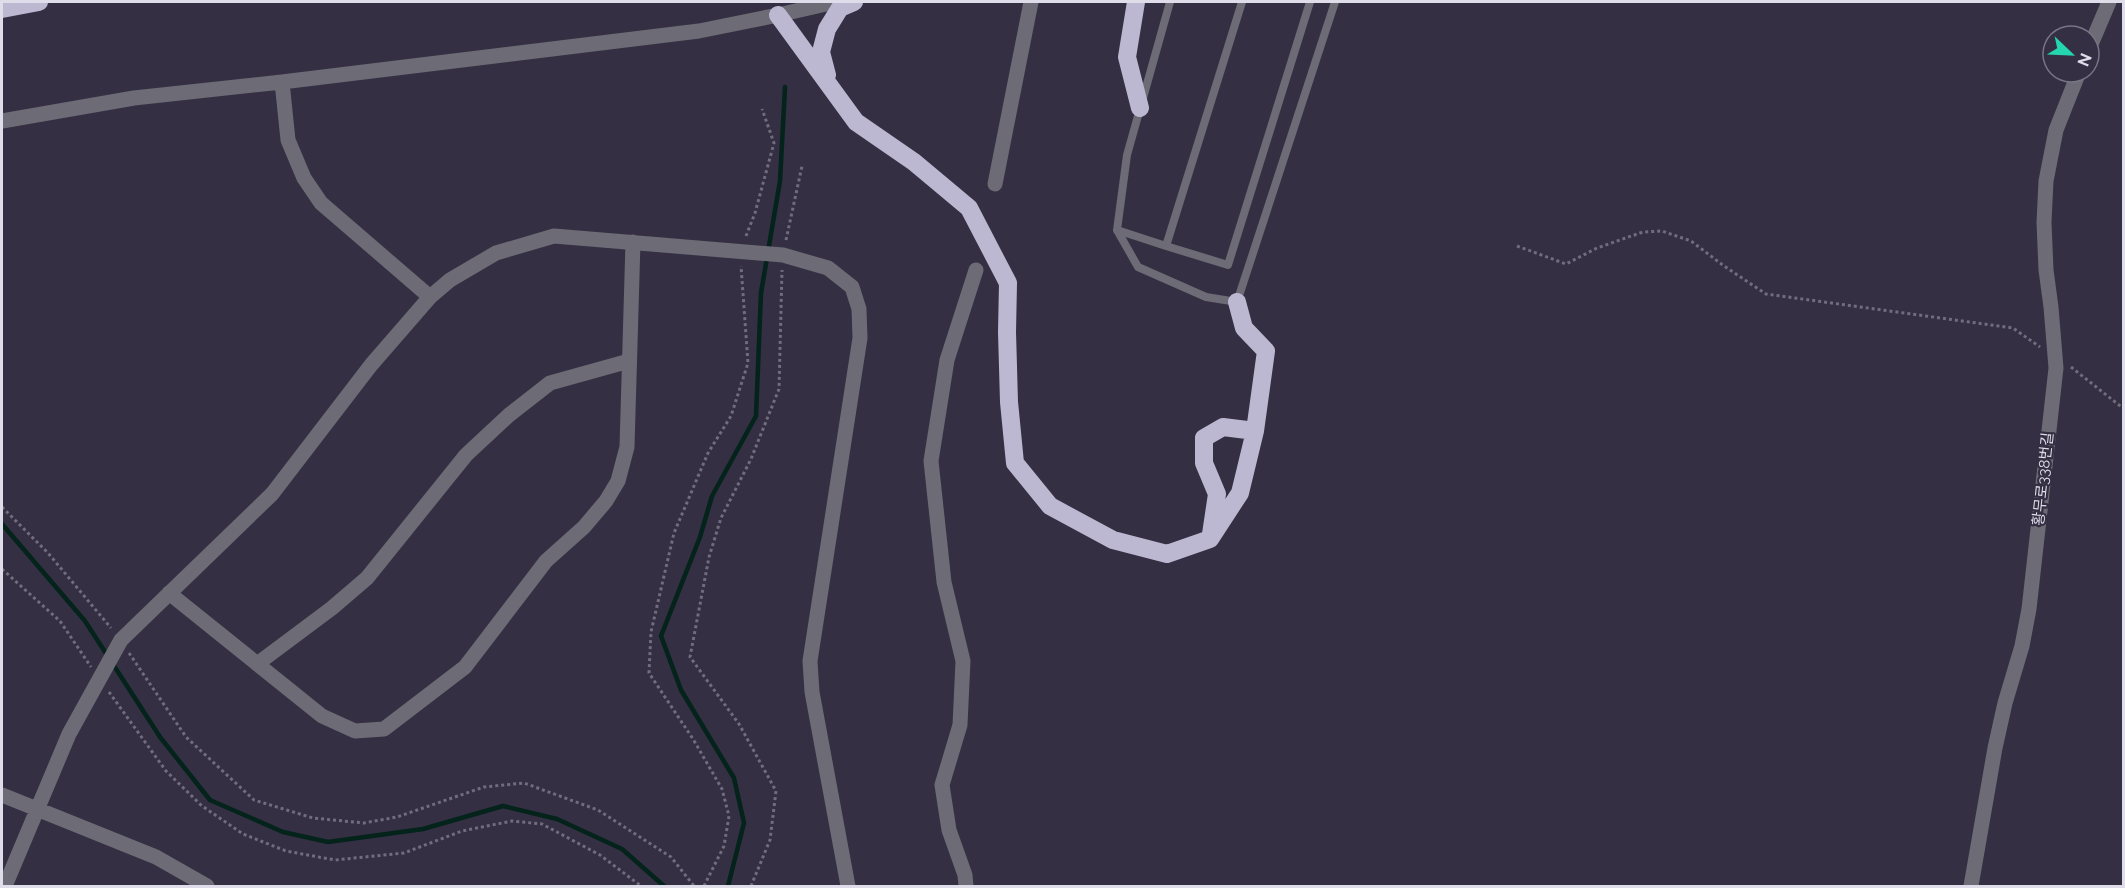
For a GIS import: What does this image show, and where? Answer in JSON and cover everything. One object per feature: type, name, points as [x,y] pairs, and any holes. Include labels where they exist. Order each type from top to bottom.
[{"type":"highway","points":[[2,9],[39,2]]},
{"type":"highway","points":[[830,86],[821,52],[827,29],[840,8],[854,2]]},
{"type":"highway","points":[[1136,2],[1127,57],[1140,108]]},
{"type":"highway","points":[[778,15],[856,122],[914,162],[969,208],[1008,283],[1007,332],[1015,463],[1050,506],[1113,540],[1167,554],[1210,540],[1240,493],[1255,431],[1266,351],[1244,328],[1237,302]]},
{"type":"highway","points":[[1210,540],[1217,494],[1204,463],[1204,438],[1223,427],[1255,431]]},
{"type":"street","points":[[2,121],[134,98],[699,31],[835,2]]},
{"type":"street","points":[[995,184],[1031,2]]},
{"type":"street","points":[[2100,24],[2109,2]]},
{"type":"street","points":[[282,82],[288,140],[304,178],[321,203],[430,297]]},
{"type":"street","name":"황무로338번길","points":[[1971,886],[1995,748],[2030,609],[2055,368],[2046,270],[2044,222],[2046,181],[2056,130],[2074,84]]},
{"type":"street","points":[[5,886],[69,734],[121,640],[272,494],[372,365],[430,297],[450,280],[496,253],[554,236],[783,255],[828,267],[852,288],[859,309],[860,338],[810,661],[812,692],[848,886]]},
{"type":"street","points":[[169,592],[322,716],[355,731],[384,729],[465,667],[546,561],[584,527],[606,501],[618,481],[627,447],[633,242]]},
{"type":"street","points":[[966,886],[965,875],[949,830],[942,786],[960,725],[963,661],[944,582],[931,460],[947,360],[976,270]]},
{"type":"street","points":[[257,663],[332,608],[367,578],[466,455],[509,415],[550,383],[629,361]]},
{"type":"street","points":[[2,795],[156,857],[207,886]]},
{"type":"lane","points":[[1170,2],[1127,155],[1117,230],[1138,267],[1206,297],[1237,302],[1335,2]]},
{"type":"lane","points":[[1166,246],[1242,2]]},
{"type":"lane","points":[[1117,230],[1228,265],[1310,2]]},
{"type":"path","points":[[704,886],[724,846],[729,816],[722,789],[693,739],[649,673],[651,632],[674,533],[708,453],[731,416],[748,363],[740,252],[774,143],[762,110]]},
{"type":"path","points":[[751,886],[770,840],[776,791],[739,724],[690,657],[710,557],[721,518],[751,459],[779,389],[783,255],[802,166]]},
{"type":"path","points":[[1517,246],[1566,264],[1597,248],[1643,232],[1662,231],[1691,241],[1766,294],[2013,328],[2077,370],[2124,409]]},
{"type":"path","points":[[2,507],[48,553],[121,640],[186,737],[254,800],[313,818],[364,823],[397,817],[484,787],[524,783],[598,810],[671,856],[694,886]]},
{"type":"path","points":[[2,569],[60,621],[165,771],[202,806],[243,834],[286,852],[335,860],[404,853],[462,831],[512,821],[542,824],[600,855],[641,886]]},
{"type":"waterway","points":[[728,886],[744,823],[734,778],[681,690],[661,636],[700,537],[712,496],[756,416],[761,293],[780,181],[785,87]]},
{"type":"waterway","points":[[2,524],[85,621],[160,737],[210,800],[283,832],[328,842],[423,829],[503,806],[557,819],[622,849],[664,886]]}]
